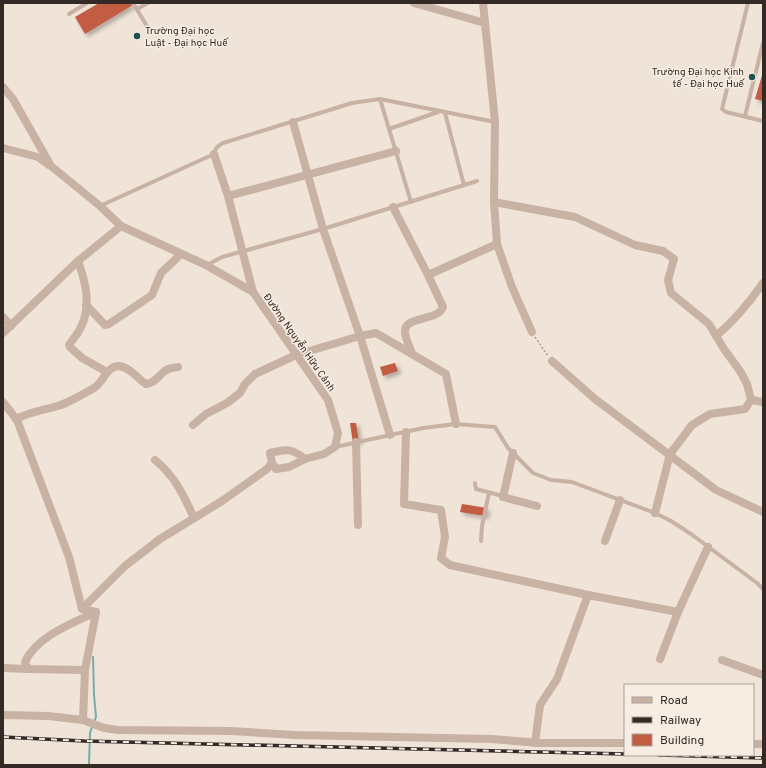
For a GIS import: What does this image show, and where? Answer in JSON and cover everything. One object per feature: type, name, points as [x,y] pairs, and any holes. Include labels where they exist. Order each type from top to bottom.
[{"type":"street","points":[[414,3],[485,22]]},
{"type":"street","points":[[483,3],[495,122],[494,202],[496,244],[512,287],[532,332]]},
{"type":"street","name":"Đường Nguyễn Hữu Cảnh","points":[[3,87],[13,99],[51,166],[100,206],[121,226],[206,266],[253,292],[328,400],[338,433],[335,447]]},
{"type":"street","points":[[292,122],[323,229],[360,336],[390,435]]},
{"type":"street","points":[[3,148],[38,157],[51,166]]},
{"type":"street","points":[[228,196],[396,151]]},
{"type":"street","points":[[214,154],[228,196],[253,292]]},
{"type":"street","points":[[494,202],[575,216],[636,245],[663,251],[674,259],[668,280],[671,293],[709,324],[747,384],[751,400],[745,409],[710,414],[701,419],[692,425],[670,454],[655,514]]},
{"type":"street","points":[[393,207],[444,307],[437,315],[412,321],[406,327],[405,332],[412,354]]},
{"type":"street","points":[[3,333],[78,261],[121,226]]},
{"type":"street","points":[[428,275],[496,244]]},
{"type":"street","points":[[86,305],[104,324],[109,324],[152,295],[161,273],[181,254]]},
{"type":"street","points":[[78,261],[85,281],[86,305],[84,320],[80,331],[69,345],[82,358],[107,372]]},
{"type":"street","points":[[716,336],[738,317],[763,283]]},
{"type":"street","points":[[3,317],[11,326]]},
{"type":"street","points":[[193,425],[206,414],[228,403],[240,393],[255,374],[296,355],[360,336],[376,333],[446,374],[456,424]]},
{"type":"street","points":[[552,361],[595,398],[716,490],[763,512]]},
{"type":"street","points":[[16,419],[23,415],[69,401],[100,384],[107,372],[115,367],[120,366],[129,370],[140,380],[149,384],[155,381],[168,368],[178,367]]},
{"type":"street","points":[[751,400],[763,402]]},
{"type":"street","points":[[3,402],[16,419],[69,557],[82,609]]},
{"type":"street","points":[[406,432],[404,504],[441,510],[445,537],[441,558],[444,562],[450,565],[588,595],[678,612]]},
{"type":"street","points":[[356,442],[358,525]]},
{"type":"street","points":[[305,459],[297,452],[285,449],[270,453],[272,463],[276,469],[289,467],[305,459],[324,454],[335,447]]},
{"type":"street","points":[[513,453],[503,497],[537,506]]},
{"type":"street","points":[[156,460],[166,469],[178,485],[194,518]]},
{"type":"street","points":[[82,609],[125,566],[160,539],[222,501],[267,470],[272,463]]},
{"type":"street","points":[[605,541],[620,500]]},
{"type":"street","points":[[660,659],[678,612],[708,547]]},
{"type":"street","points":[[535,742],[540,705],[557,679],[588,595]]},
{"type":"street","points":[[82,609],[96,612]]},
{"type":"street","points":[[28,669],[25,662],[27,658],[49,636],[64,626],[96,612]]},
{"type":"street","points":[[84,720],[85,670],[96,612]]},
{"type":"street","points":[[722,660],[763,675]]},
{"type":"street","points":[[3,668],[85,670]]},
{"type":"street","points":[[3,715],[48,716],[84,720],[104,728],[118,730],[231,731],[492,739],[535,742],[624,743]]},
{"type":"lane","points":[[69,14],[87,3]]},
{"type":"lane","points":[[133,3],[151,33]]},
{"type":"lane","points":[[137,9],[148,3]]},
{"type":"lane","points":[[748,3],[722,109],[726,112],[763,121]]},
{"type":"lane","points":[[745,116],[763,43]]},
{"type":"lane","points":[[100,206],[214,154],[218,146],[223,143],[352,103],[380,99],[495,122]]},
{"type":"lane","points":[[380,99],[411,202]]},
{"type":"lane","points":[[390,129],[439,111]]},
{"type":"lane","points":[[445,113],[464,185]]},
{"type":"lane","points":[[206,266],[222,257],[323,229],[477,181]]},
{"type":"lane","points":[[335,447],[390,435],[456,424],[495,427],[508,448],[533,473],[551,480],[572,482],[655,514],[691,534],[758,583],[763,589]]},
{"type":"lane","points":[[475,483],[476,489],[503,497]]},
{"type":"lane","points":[[481,540],[482,526],[489,493]]},
{"type":"path","points":[[532,332],[552,361]]},
{"type":"building","points":[[99,3],[132,3],[133,5],[85,34],[75,17]]},
{"type":"building","points":[[763,72],[763,101],[755,99]]},
{"type":"building","points":[[395,363],[398,371],[383,376],[380,367]]},
{"type":"building","points":[[350,423],[356,423],[359,442],[353,443]]},
{"type":"building","points":[[462,504],[487,508],[486,516],[460,512]]},
{"type":"waterway","points":[[93,657],[96,717],[94,722]]},
{"type":"waterway","points":[[89,765],[90,733],[92,727]]},
{"type":"railway","points":[[3,737],[84,741],[624,754]]},
{"type":"railway","points":[[694,756],[763,758]]},
{"type":"place","name":"Trường Đại học Luật - Đại học Huế","points":[[137,36]]},
{"type":"place","name":"Trường Đại học Kinh tế - Đại học Huế","points":[[752,77]]}]
